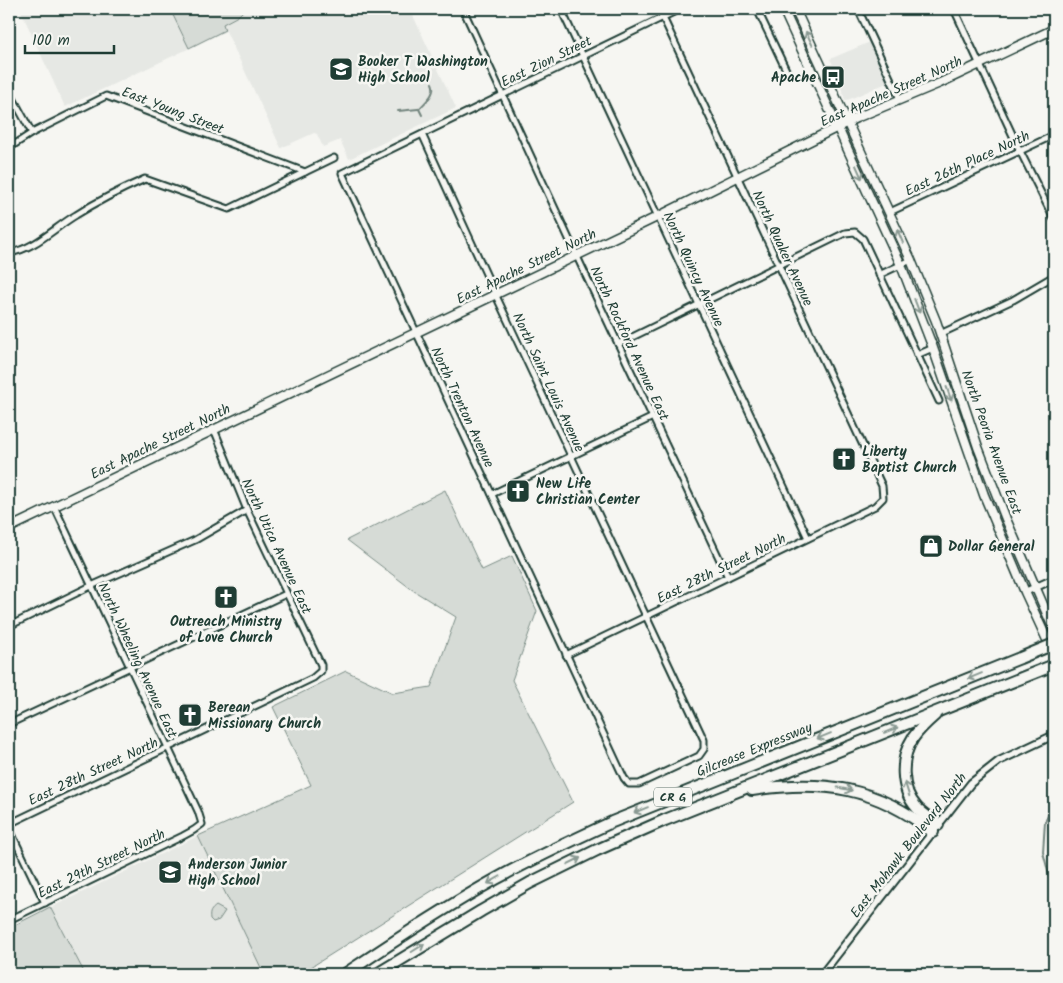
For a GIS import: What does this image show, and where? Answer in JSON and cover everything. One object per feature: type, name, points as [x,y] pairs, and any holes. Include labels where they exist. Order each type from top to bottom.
[{"type":"highway","name":"Gilcrease Expressway","points":[[345,974],[396,939],[496,879],[604,825],[1054,644]]},
{"type":"highway","name":"CR G","points":[[377,974],[481,910],[555,870],[632,834],[1054,665]]},
{"type":"highway","points":[[936,828],[912,802],[905,784],[903,768],[912,740],[918,731],[938,712]]},
{"type":"highway","points":[[732,794],[796,784],[842,788],[878,799],[936,828]]},
{"type":"main road","name":"North Peoria Avenue East","points":[[783,9],[901,265],[933,348],[984,495],[1054,655]]},
{"type":"main road","name":"North Peoria Avenue East","points":[[795,9],[911,260],[940,334],[978,447],[1006,519],[1054,630]]},
{"type":"main road","name":"East Apache Street North","points":[[11,526],[657,217],[848,122],[1054,29]]},
{"type":"street","name":"North Rockford Avenue East","points":[[463,9],[728,578]]},
{"type":"street","name":"North Quincy Avenue","points":[[561,9],[808,538]]},
{"type":"street","name":"North Quaker Avenue","points":[[659,9],[882,486],[883,498]]},
{"type":"street","name":"East Zion Street","points":[[342,173],[680,9]]},
{"type":"street","points":[[757,9],[786,72]]},
{"type":"street","points":[[858,9],[900,99]]},
{"type":"street","points":[[954,9],[1054,219]]},
{"type":"street","points":[[9,92],[32,133]]},
{"type":"street","name":"East Young Street","points":[[9,148],[32,133],[106,96],[305,172]]},
{"type":"street","name":"North Saint Louis Avenue","points":[[422,134],[704,740],[704,750],[699,756],[639,784],[629,784]]},
{"type":"street","name":"East 26th Place North","points":[[890,212],[1054,135]]},
{"type":"street","points":[[9,253],[26,248],[76,214],[145,179],[229,208],[334,158]]},
{"type":"street","name":"North Trenton Avenue","points":[[342,173],[566,655],[624,778],[629,784]]},
{"type":"street","points":[[618,344],[778,265],[846,233],[855,232],[861,236],[939,402]]},
{"type":"street","points":[[878,275],[911,260]]},
{"type":"street","points":[[940,334],[1012,300],[1054,276]]},
{"type":"street","points":[[917,355],[933,348]]},
{"type":"street","points":[[492,494],[653,417]]},
{"type":"street","name":"North Utica Avenue East","points":[[214,429],[247,510],[321,665],[321,671]]},
{"type":"street","name":"East 28th Street North","points":[[566,655],[875,506],[883,498]]},
{"type":"street","name":"North Wheeling Avenue East","points":[[54,506],[198,811],[202,824]]},
{"type":"street","points":[[9,626],[91,586],[195,540],[247,510]]},
{"type":"street","points":[[9,516],[11,526]]},
{"type":"street","points":[[1025,592],[1054,579]]},
{"type":"street","points":[[9,724],[286,594]]},
{"type":"street","name":"East 28th Street North","points":[[9,826],[313,678],[321,671]]},
{"type":"street","name":"East Mohawk Boulevard North","points":[[822,974],[971,783],[999,761],[1054,735]]},
{"type":"street","name":"East 29th Street North","points":[[9,920],[183,836],[202,824]]},
{"type":"street","points":[[9,826],[45,903]]},
{"type":"shaded area","name":"Booker T Washington High School","points":[[20,9],[410,9],[456,108],[349,159],[340,140],[323,147],[317,134],[314,133],[281,148],[226,31],[65,107]]},
{"type":"shaded area","points":[[170,9],[245,9],[238,16],[223,24],[225,30],[189,48]]},
{"type":"shaded area","points":[[870,42],[889,82],[845,100],[839,81],[841,80],[830,59]]},
{"type":"shaded area","points":[[445,490],[482,570],[512,556],[537,611],[512,680],[573,802],[300,974],[264,974],[198,836],[311,785],[273,707],[346,671],[393,693],[431,687],[456,617],[414,591],[347,540]]},
{"type":"shaded area","name":"Anderson Junior High School","points":[[198,836],[264,974],[85,974],[50,908]]},
{"type":"shaded area","points":[[216,906],[225,911],[219,920],[213,922],[210,919],[210,915]]},
{"type":"shaded area","points":[[50,907],[85,974],[9,974],[9,928]]},
{"type":"waterway","points":[[422,115],[419,109],[432,94],[432,83]]},
{"type":"waterway","points":[[398,111],[418,109]]},
{"type":"waterway","points":[[1054,803],[1045,822],[1043,852],[1054,894]]},
{"type":"place","name":"Booker T Washington High School","points":[[341,69]]},
{"type":"place","name":"Apache","points":[[833,77]]},
{"type":"place","name":"Liberty Baptist Church","points":[[844,459]]},
{"type":"place","name":"New Life Christian Center","points":[[518,491]]},
{"type":"place","name":"Dollar General","points":[[931,546]]},
{"type":"place","name":"Outreach Ministry of Love Church","points":[[226,597]]},
{"type":"place","name":"Berean Missionary Church","points":[[190,715]]},
{"type":"place","name":"Anderson Junior High School","points":[[170,872]]}]
